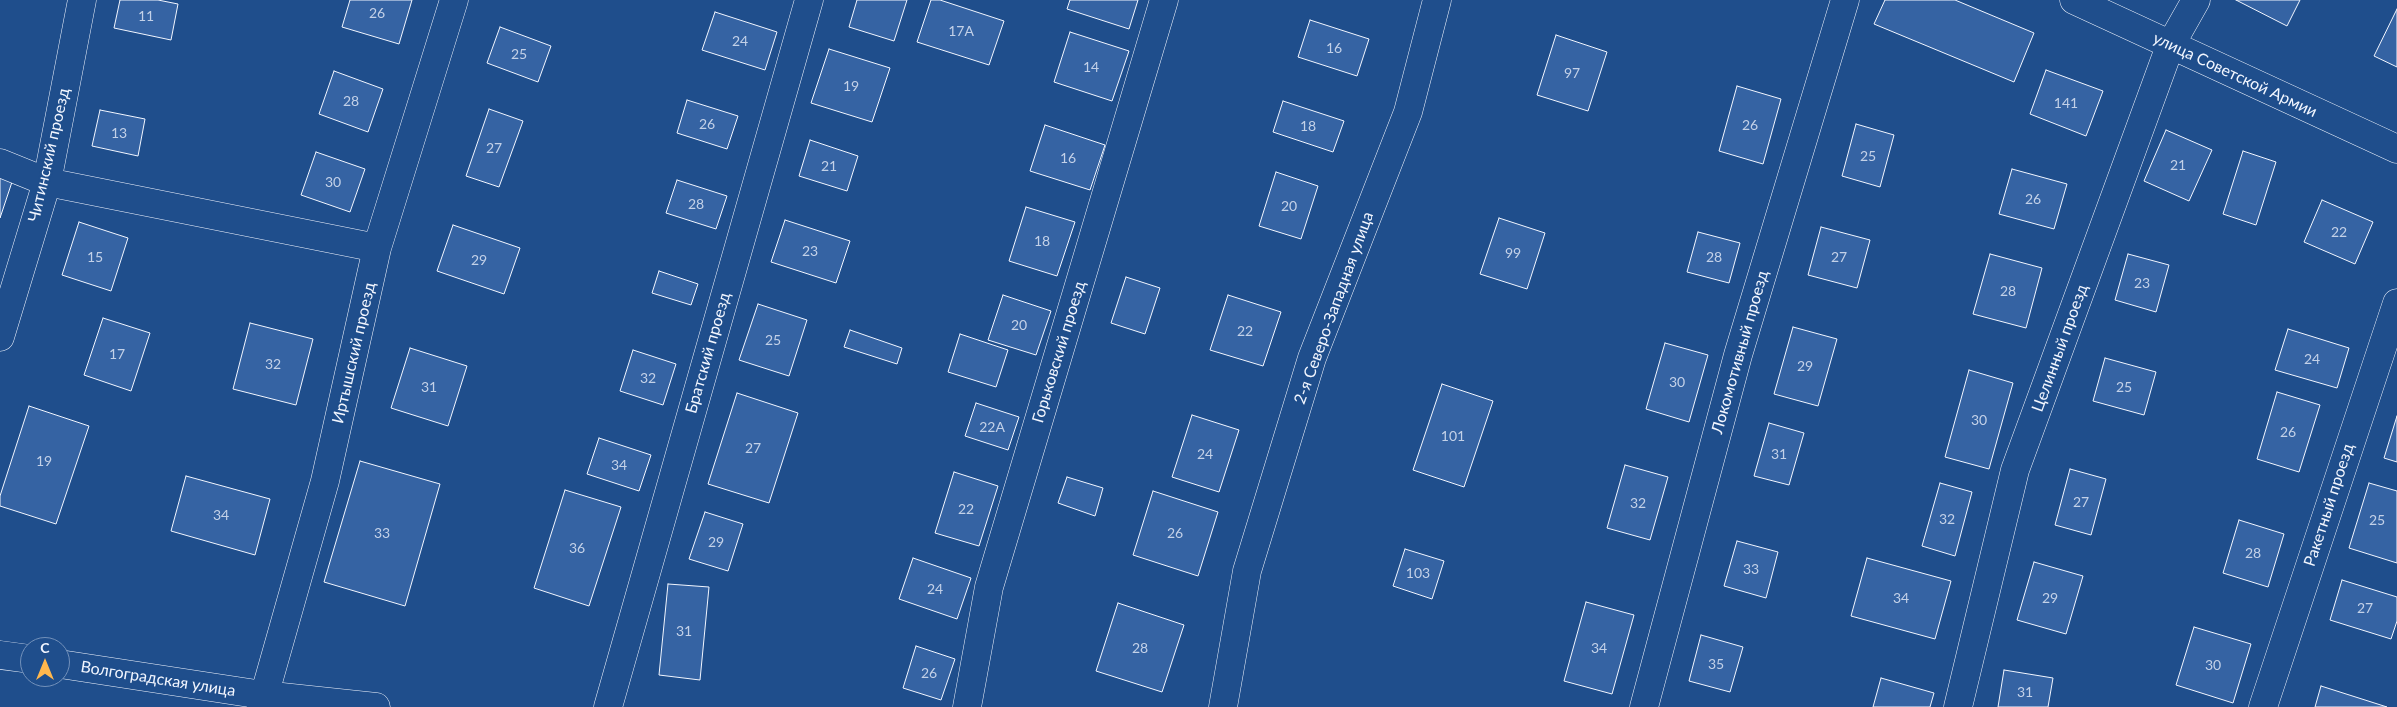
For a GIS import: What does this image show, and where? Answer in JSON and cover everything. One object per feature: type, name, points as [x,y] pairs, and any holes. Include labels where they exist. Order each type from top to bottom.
[{"type":"street","name":"Читинский проезд","points":[[0,337],[47,182],[82,0]]},
{"type":"street","name":"Иртышский проезд","points":[[262,701],[326,481],[377,248],[454,0]]},
{"type":"street","name":"Братский проезд","points":[[608,707],[809,0]]},
{"type":"street","name":"Горьковский проезд","points":[[967,707],[989,587],[1164,0]]},
{"type":"street","name":"2-я Северо-Западная улица","points":[[1223,707],[1247,572],[1258,534],[1312,358],[1408,112],[1437,0]]},
{"type":"street","name":"Локомотивный проезд","points":[[1644,707],[1738,355],[1845,0]]},
{"type":"street","name":"улица Советской Армии","points":[[2074,0],[2170,46],[2397,149]]},
{"type":"street","name":"Целинный проезд","points":[[1958,707],[2015,470],[2170,46],[2196,0]]},
{"type":"street","points":[[0,163],[47,182],[377,248]]},
{"type":"street","name":"Ракетный проезд","points":[[2263,707],[2397,303]]},
{"type":"street","points":[[0,655],[20,658]]},
{"type":"street","name":"Волгоградская улица","points":[[70,666],[262,701],[376,707]]},
{"type":"building","points":[[120,0],[158,0],[178,4],[171,40],[114,28]]},
{"type":"building","points":[[350,0],[412,0],[399,44],[342,27]]},
{"type":"building","points":[[857,0],[907,0],[894,41],[849,27]]},
{"type":"building","points":[[931,0],[940,0],[1004,21],[989,65],[917,42]]},
{"type":"building","points":[[1070,0],[1138,0],[1129,29],[1067,9]]},
{"type":"building","points":[[1885,0],[1955,0],[2034,33],[2014,82],[1874,24]]},
{"type":"building","points":[[2236,0],[2300,0],[2287,26]]},
{"type":"building","points":[[2397,9],[2397,67],[2374,56]]},
{"type":"building","points":[[715,12],[777,32],[765,70],[702,50]]},
{"type":"building","points":[[1310,20],[1369,39],[1357,76],[1298,57]]},
{"type":"building","points":[[500,27],[551,46],[538,82],[487,63]]},
{"type":"building","points":[[1070,32],[1129,51],[1112,101],[1054,82]]},
{"type":"building","points":[[1556,35],[1607,52],[1588,111],[1537,95]]},
{"type":"building","points":[[829,49],[890,68],[872,122],[811,103]]},
{"type":"building","points":[[2046,70],[2103,91],[2086,136],[2030,114]]},
{"type":"building","points":[[334,71],[383,89],[368,132],[319,114]]},
{"type":"building","points":[[1737,86],[1781,99],[1763,164],[1719,151]]},
{"type":"building","points":[[687,100],[738,116],[727,149],[677,133]]},
{"type":"building","points":[[1283,101],[1344,121],[1333,152],[1273,132]]},
{"type":"building","points":[[489,109],[523,121],[499,187],[466,176]]},
{"type":"building","points":[[100,110],[145,119],[138,156],[92,146]]},
{"type":"building","points":[[1856,124],[1894,135],[1880,187],[1842,176]]},
{"type":"building","points":[[1045,125],[1105,145],[1090,190],[1030,171]]},
{"type":"building","points":[[2166,130],[2212,150],[2189,201],[2144,181]]},
{"type":"building","points":[[810,140],[858,156],[847,191],[799,176]]},
{"type":"building","points":[[2243,151],[2276,162],[2256,225],[2223,214]]},
{"type":"building","points":[[316,152],[365,169],[350,212],[301,195]]},
{"type":"building","points":[[2012,169],[2067,184],[2054,229],[1999,214]]},
{"type":"building","points":[[1276,172],[1318,186],[1301,239],[1259,226]]},
{"type":"building","points":[[0,175],[13,179],[0,218]]},
{"type":"building","points":[[677,180],[727,196],[716,229],[666,213]]},
{"type":"building","points":[[2322,200],[2373,222],[2355,264],[2304,242]]},
{"type":"building","points":[[1026,207],[1075,222],[1057,276],[1009,261]]},
{"type":"building","points":[[1499,218],[1545,233],[1527,289],[1480,274]]},
{"type":"building","points":[[785,220],[850,241],[836,283],[771,262]]},
{"type":"building","points":[[79,222],[128,238],[111,291],[62,275]]},
{"type":"building","points":[[453,225],[520,248],[504,294],[437,271]]},
{"type":"building","points":[[1821,227],[1870,240],[1857,288],[1808,275]]},
{"type":"building","points":[[1698,232],[1740,243],[1729,283],[1687,272]]},
{"type":"building","points":[[1990,254],[2042,268],[2026,328],[1973,314]]},
{"type":"building","points":[[2128,254],[2169,265],[2156,312],[2115,300]]},
{"type":"building","points":[[659,271],[698,284],[691,305],[652,293]]},
{"type":"building","points":[[1126,277],[1160,288],[1145,334],[1111,323]]},
{"type":"building","points":[[1003,295],[1051,311],[1036,355],[988,340]]},
{"type":"building","points":[[1228,295],[1281,312],[1263,366],[1210,350]]},
{"type":"building","points":[[758,304],[807,320],[789,376],[739,360]]},
{"type":"building","points":[[103,318],[150,333],[131,391],[84,375]]},
{"type":"building","points":[[250,323],[313,339],[296,405],[233,389]]},
{"type":"building","points":[[1793,327],[1837,339],[1818,406],[1774,394]]},
{"type":"building","points":[[2288,329],[2349,348],[2337,388],[2275,370]]},
{"type":"building","points":[[850,330],[902,348],[897,364],[844,347]]},
{"type":"building","points":[[960,334],[1008,350],[996,387],[948,372]]},
{"type":"building","points":[[1665,343],[1708,355],[1689,422],[1646,409]]},
{"type":"building","points":[[410,348],[467,366],[448,426],[391,408]]},
{"type":"building","points":[[633,350],[676,364],[663,405],[620,391]]},
{"type":"building","points":[[2105,358],[2156,372],[2144,415],[2093,401]]},
{"type":"building","points":[[1969,370],[2013,383],[1989,469],[1945,457]]},
{"type":"building","points":[[1442,384],[1493,401],[1464,487],[1413,470]]},
{"type":"building","points":[[2277,392],[2320,405],[2299,472],[2257,459]]},
{"type":"building","points":[[737,393],[798,413],[769,503],[708,484]]},
{"type":"building","points":[[976,403],[1019,417],[1008,450],[965,436]]},
{"type":"building","points":[[29,406],[89,426],[56,524],[0,506],[0,496]]},
{"type":"building","points":[[1192,415],[1239,430],[1219,492],[1172,477]]},
{"type":"building","points":[[2397,416],[2397,462],[2384,458]]},
{"type":"building","points":[[1769,423],[1804,433],[1789,485],[1754,476]]},
{"type":"building","points":[[599,438],[651,455],[639,491],[587,474]]},
{"type":"building","points":[[360,461],[440,484],[405,606],[324,582]]},
{"type":"building","points":[[1625,465],[1668,477],[1650,540],[1607,528]]},
{"type":"building","points":[[2070,469],[2106,479],[2091,535],[2055,525]]},
{"type":"building","points":[[954,472],[998,486],[979,546],[935,533]]},
{"type":"building","points":[[186,476],[270,499],[255,555],[171,531]]},
{"type":"building","points":[[1067,477],[1103,488],[1095,516],[1058,503]]},
{"type":"building","points":[[1940,483],[1972,492],[1955,556],[1922,546]]},
{"type":"building","points":[[2369,483],[2397,491],[2397,563],[2349,548]]},
{"type":"building","points":[[565,490],[621,507],[589,606],[534,588]]},
{"type":"building","points":[[1153,491],[1218,512],[1198,576],[1133,555]]},
{"type":"building","points":[[705,512],[743,524],[728,571],[689,559]]},
{"type":"building","points":[[2239,520],[2284,534],[2268,587],[2223,573]]},
{"type":"building","points":[[1737,541],[1778,552],[1766,598],[1724,586]]},
{"type":"building","points":[[1405,549],[1444,561],[1432,599],[1393,586]]},
{"type":"building","points":[[913,558],[971,578],[957,619],[899,599]]},
{"type":"building","points":[[1867,558],[1951,581],[1935,639],[1851,616]]},
{"type":"building","points":[[2034,562],[2083,576],[2066,634],[2017,620]]},
{"type":"building","points":[[2342,580],[2397,597],[2397,621],[2391,639],[2330,620]]},
{"type":"building","points":[[668,584],[709,587],[700,680],[659,675]]},
{"type":"building","points":[[1586,602],[1634,615],[1612,694],[1564,681]]},
{"type":"building","points":[[1118,603],[1184,625],[1162,692],[1096,671]]},
{"type":"building","points":[[2194,627],[2251,644],[2233,703],[2176,685]]},
{"type":"building","points":[[1701,635],[1743,647],[1730,692],[1689,681]]},
{"type":"building","points":[[916,646],[955,659],[941,700],[903,688]]},
{"type":"building","points":[[2004,670],[2053,678],[2048,707],[1998,707]]},
{"type":"building","points":[[1881,678],[1934,693],[1930,707],[1873,707]]},
{"type":"building","points":[[2321,686],[2387,707],[2315,707]]}]
